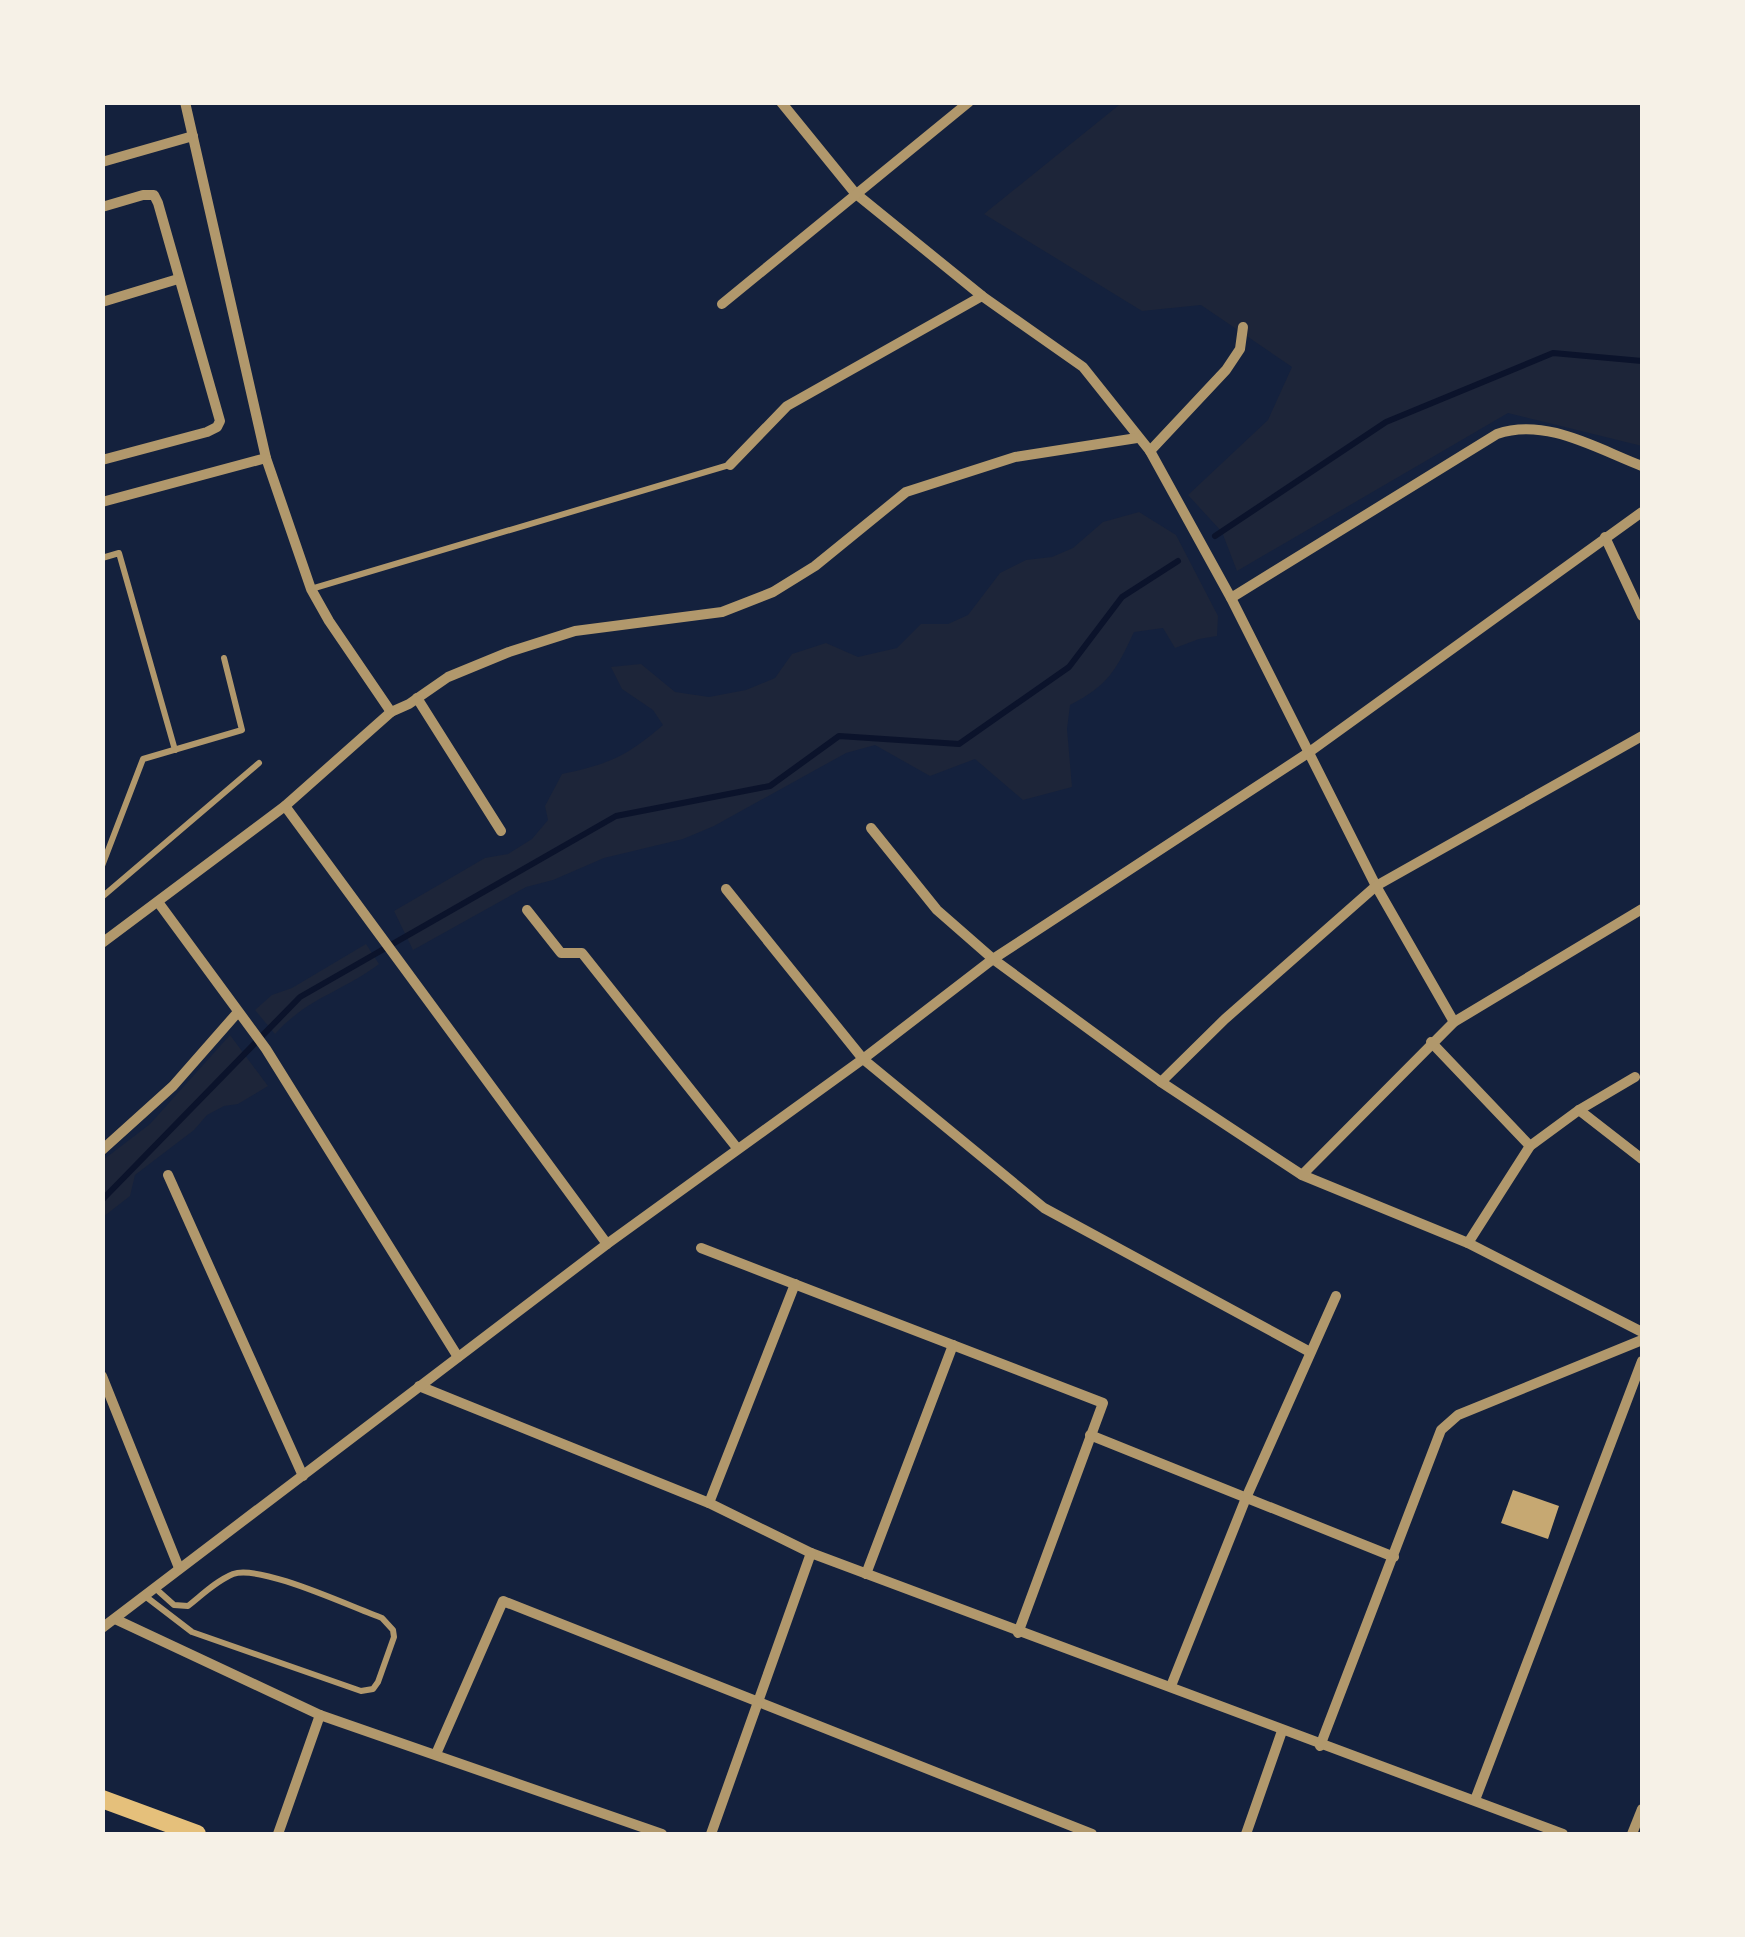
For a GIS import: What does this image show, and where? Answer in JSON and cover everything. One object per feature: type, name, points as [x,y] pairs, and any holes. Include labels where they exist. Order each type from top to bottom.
[{"type":"main road","points":[[102,1799],[197,1834]]},
{"type":"street","points":[[185,102],[266,458],[311,589],[391,712]]},
{"type":"street","points":[[781,102],[856,193],[982,296],[1082,367],[1150,451],[1230,598],[1376,886],[1454,1022]]},
{"type":"street","points":[[722,304],[969,102]]},
{"type":"street","points":[[102,162],[193,136]]},
{"type":"street","points":[[102,207],[154,195],[220,421],[207,432],[102,460]]},
{"type":"street","points":[[102,302],[178,279]]},
{"type":"street","points":[[730,465],[787,406],[982,296]]},
{"type":"street","points":[[1150,451],[1226,370],[1240,349],[1242,326]]},
{"type":"street","points":[[1230,598],[1498,434],[1515,428],[1554,432],[1642,466]]},
{"type":"street","points":[[102,943],[286,806],[391,712],[463,671],[575,631],[722,612],[773,592],[815,566],[906,492],[1015,456],[1137,438]]},
{"type":"street","points":[[102,502],[266,458]]},
{"type":"street","points":[[102,1628],[607,1244],[864,1058],[993,958],[1308,753],[1642,512]]},
{"type":"street","points":[[1605,537],[1642,616]]},
{"type":"street","points":[[417,698],[502,831]]},
{"type":"street","points":[[1161,1082],[1225,1019],[1376,886],[1642,736]]},
{"type":"street","points":[[286,806],[607,1244]]},
{"type":"street","points":[[871,828],[937,910],[993,958],[1161,1082],[1302,1175],[1468,1244],[1642,1332]]},
{"type":"street","points":[[726,889],[864,1058],[1044,1208],[1310,1352]]},
{"type":"street","points":[[158,902],[266,1049],[458,1357]]},
{"type":"street","points":[[1302,1175],[1454,1022],[1642,909]]},
{"type":"street","points":[[527,910],[561,953],[582,953],[738,1148]]},
{"type":"street","points":[[102,1150],[173,1086],[238,1012]]},
{"type":"street","points":[[1430,1042],[1530,1146]]},
{"type":"street","points":[[1468,1244],[1530,1146],[1579,1110],[1635,1078]]},
{"type":"street","points":[[1579,1110],[1642,1160]]},
{"type":"street","points":[[168,1175],[303,1476]]},
{"type":"street","points":[[701,1248],[1103,1402],[1018,1633]]},
{"type":"street","points":[[709,1504],[794,1284]]},
{"type":"street","points":[[1171,1686],[1246,1498],[1336,1296]]},
{"type":"street","points":[[1320,1746],[1435,1442],[1447,1422],[1548,1376],[1642,1340]]},
{"type":"street","points":[[866,1574],[953,1345]]},
{"type":"street","points":[[1475,1800],[1642,1361]]},
{"type":"street","points":[[102,1376],[179,1568]]},
{"type":"street","points":[[419,1386],[709,1504],[811,1553],[1562,1834]]},
{"type":"street","points":[[1090,1435],[1394,1557]]},
{"type":"street","points":[[711,1834],[811,1553]]},
{"type":"street","points":[[436,1754],[504,1601],[1092,1834]]},
{"type":"street","points":[[115,1619],[320,1715],[662,1834]]},
{"type":"street","points":[[278,1834],[320,1715]]},
{"type":"street","points":[[1246,1834],[1282,1731]]},
{"type":"street","points":[[1632,1834],[1642,1809]]},
{"type":"lane","points":[[311,589],[730,465]]},
{"type":"lane","points":[[102,558],[119,553],[175,750]]},
{"type":"lane","points":[[102,866],[143,759],[242,730],[224,658]]},
{"type":"lane","points":[[102,897],[259,764]]},
{"type":"lane","points":[[144,1596],[192,1632],[361,1691],[373,1689],[378,1682],[394,1636],[382,1618],[260,1573],[233,1574],[182,1607],[155,1588]]},
{"type":"shaded area","points":[[1642,103],[1642,446],[1508,413],[1237,571],[1222,532],[1188,495],[1268,420],[1292,367],[1201,305],[1142,311],[984,214],[1119,105]]},
{"type":"shaded area","points":[[1139,512],[1176,535],[1218,616],[1217,636],[1175,648],[1163,628],[1134,632],[1110,675],[1070,705],[1067,729],[1072,787],[1023,800],[975,759],[930,776],[875,745],[846,753],[683,839],[604,858],[526,887],[413,950],[394,911],[485,858],[508,854],[532,839],[548,820],[545,806],[562,774],[616,758],[663,725],[653,710],[622,689],[611,667],[641,664],[675,692],[709,697],[746,690],[775,678],[792,654],[826,643],[858,657],[897,648],[921,624],[948,624],[968,615],[1000,573],[1026,560],[1052,557],[1073,548],[1103,522]]},
{"type":"shaded area","points":[[366,944],[379,964],[312,1003],[275,1034],[255,1010],[272,995],[292,988]]},
{"type":"shaded area","points":[[230,1035],[268,1086],[238,1104],[207,1115],[194,1130],[135,1175],[130,1196],[103,1217],[103,1160],[150,1124]]},
{"type":"building","points":[[1513,1490],[1559,1506],[1548,1539],[1501,1523]]},
{"type":"waterway","points":[[1215,536],[1386,422],[1553,353],[1642,361]]},
{"type":"waterway","points":[[102,1200],[300,997],[616,816],[770,786],[839,736],[959,744],[1069,667],[1122,597],[1178,561]]}]
